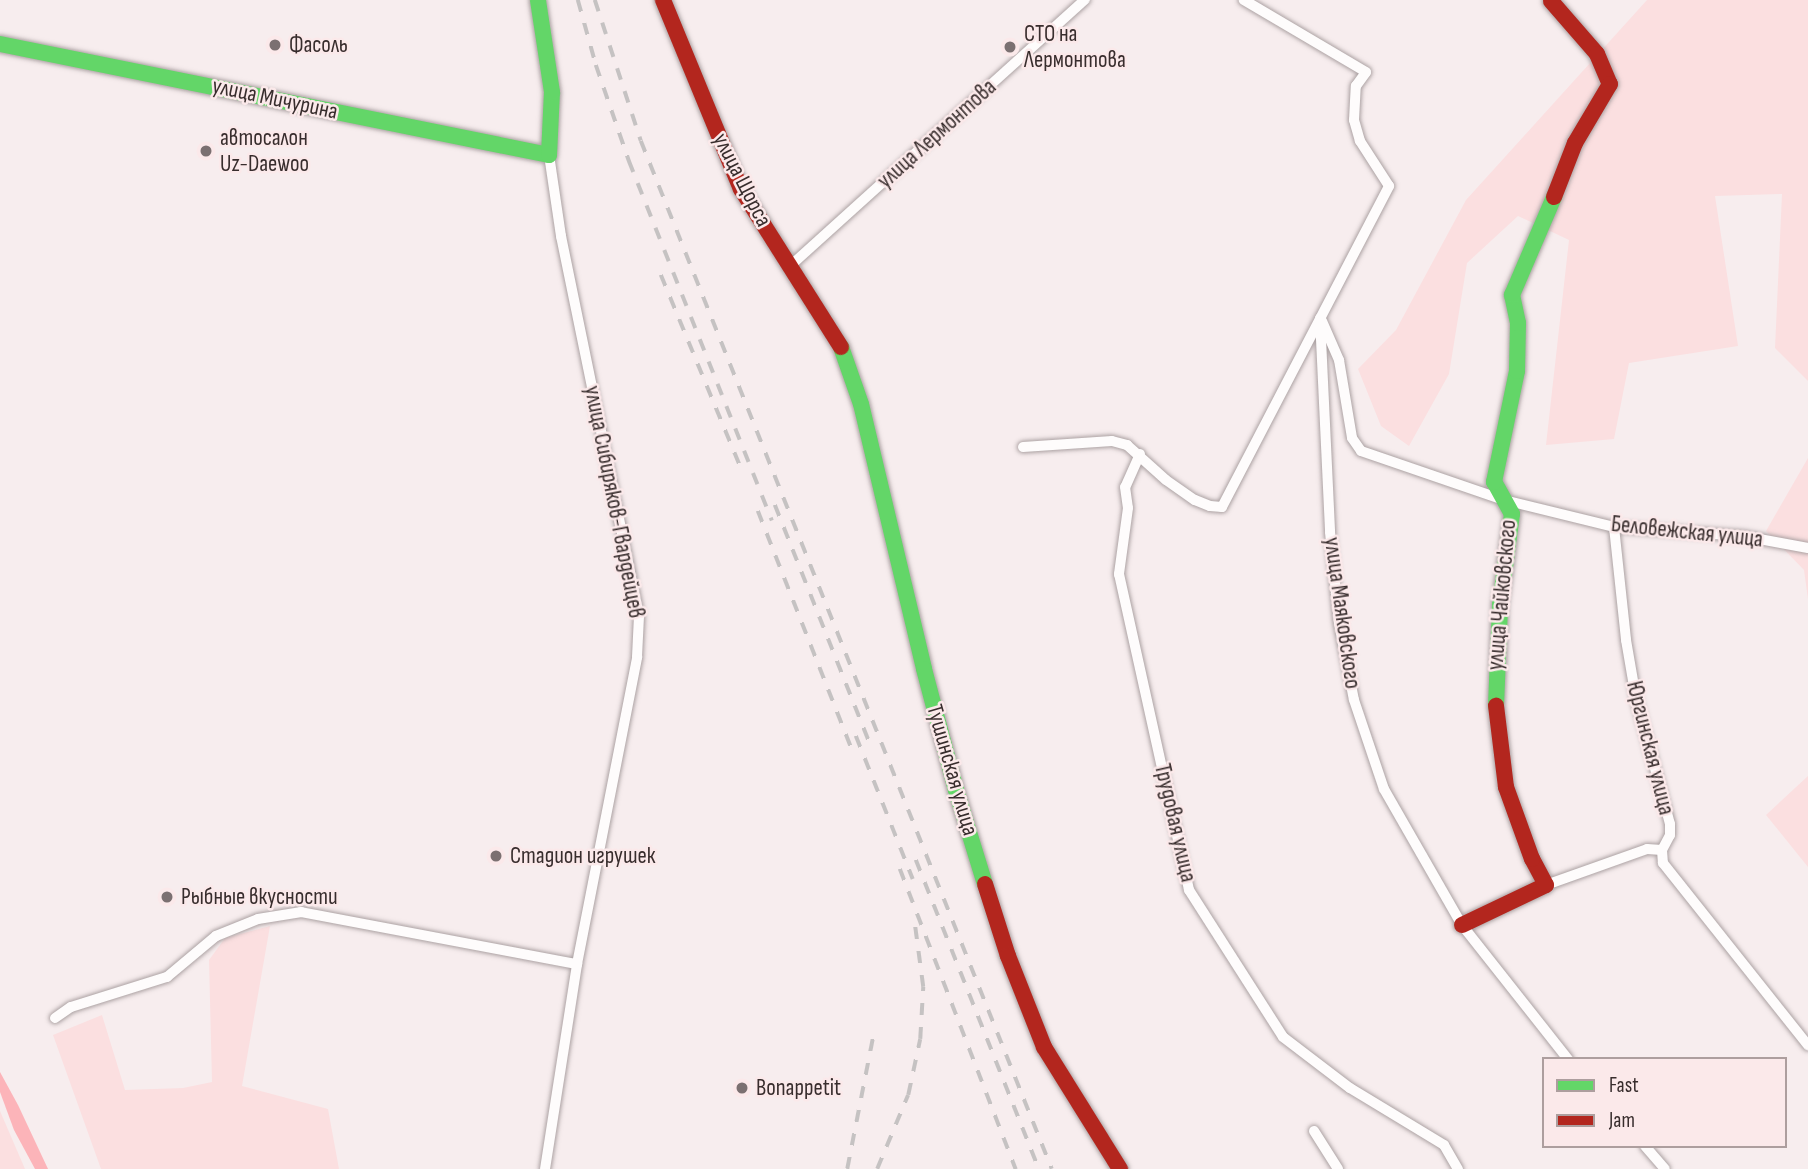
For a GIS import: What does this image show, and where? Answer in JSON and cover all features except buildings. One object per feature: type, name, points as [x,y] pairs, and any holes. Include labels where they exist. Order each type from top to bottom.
[{"type":"street","name":"улица Сибиряков-Гвардейцев","points":[[538,0],[552,92],[549,155],[564,249],[639,616],[637,657],[578,964],[545,1169]]},
{"type":"street","name":"улица Щорса","points":[[663,0],[741,189],[842,349]]},
{"type":"street","name":"улица Лермонтова","points":[[789,267],[1084,0]]},
{"type":"street","points":[[1023,447],[1112,441],[1140,454],[1166,480],[1195,500],[1222,507],[1389,186],[1360,141],[1354,120],[1356,86],[1366,72],[1244,0]]},
{"type":"street","name":"улица Чайковского","points":[[1546,885],[1532,859],[1506,787],[1494,694],[1500,606],[1512,514],[1494,482],[1517,371],[1518,323],[1511,295],[1528,262],[1575,143],[1610,84],[1597,54],[1551,1]]},
{"type":"street","name":"улица Мичурина","points":[[0,44],[549,155]]},
{"type":"street","name":"Беловежская улица","points":[[1320,315],[1339,360],[1352,438],[1361,452],[1504,500],[1614,527],[1791,543],[1808,548]]},
{"type":"street","name":"улица Маяковского","points":[[1320,315],[1330,532],[1339,623],[1354,700],[1384,789],[1462,925],[1566,1057]]},
{"type":"street","name":"Тушинская улица","points":[[842,349],[862,404],[953,777],[1008,957],[1044,1047],[1120,1169]]},
{"type":"street","name":"Трудовая улица","points":[[1140,454],[1125,487],[1128,509],[1119,574],[1189,890],[1283,1037],[1350,1088],[1444,1145],[1458,1169]]},
{"type":"street","name":"Юргинская улица","points":[[1614,527],[1626,640],[1636,698],[1670,824],[1670,835],[1662,850],[1663,863],[1808,1045]]},
{"type":"street","points":[[1462,925],[1546,885],[1647,849],[1662,850]]},
{"type":"street","points":[[55,1018],[71,1007],[167,976],[216,936],[258,919],[301,912],[578,964]]},
{"type":"street","points":[[1314,1131],[1338,1169]]},
{"type":"street","points":[[1647,1148],[1665,1169]]},
{"type":"shaded area","points":[[1647,0],[1808,0],[1808,381],[1775,348],[1782,194],[1715,196],[1738,346],[1629,363],[1614,439],[1546,445],[1569,240],[1518,216],[1467,263],[1449,374],[1409,446],[1381,426],[1358,369],[1396,330],[1466,200]]},
{"type":"shaded area","points":[[1808,458],[1808,599],[1804,570],[1766,531]]},
{"type":"shaded area","points":[[1808,776],[1808,867],[1766,815]]},
{"type":"shaded area","points":[[270,926],[242,1086],[328,1109],[339,1169],[101,1169],[53,1035],[102,1015],[125,1090],[183,1088],[212,1082],[209,960],[225,938]]},
{"type":"shaded area","points":[[0,1072],[48,1169],[35,1169],[14,1130],[0,1092]]},
{"type":"shaded area","points":[[0,1111],[25,1169],[0,1169]]},
{"type":"railway","points":[[578,0],[596,65],[629,161],[772,521]]},
{"type":"railway","points":[[595,0],[641,141],[1052,1169]]},
{"type":"railway","points":[[661,275],[740,466]]},
{"type":"railway","points":[[775,505],[871,746]]},
{"type":"railway","points":[[758,511],[853,752]]},
{"type":"railway","points":[[856,736],[913,879]]},
{"type":"railway","points":[[916,860],[1039,1169]]},
{"type":"railway","points":[[900,869],[1016,1169]]},
{"type":"railway","points":[[877,1169],[908,1095],[920,1039],[923,987],[915,927]]},
{"type":"railway","points":[[847,1169],[874,1032]]},
{"type":"traffic: fast","points":[[0,44],[549,155],[552,92],[538,0]]},
{"type":"traffic: fast","points":[[1496,706],[1500,605],[1512,514],[1494,482],[1517,371],[1518,323],[1512,295],[1554,197]]},
{"type":"traffic: fast","points":[[841,347],[861,404],[924,669],[956,790],[985,884]]},
{"type":"traffic: jam","points":[[663,0],[741,189],[841,347]]},
{"type":"traffic: jam","points":[[1551,1],[1597,54],[1610,84],[1575,143],[1554,197]]},
{"type":"traffic: jam","points":[[1462,925],[1546,885],[1532,859],[1506,787],[1496,706]]},
{"type":"traffic: jam","points":[[985,884],[1008,956],[1044,1047],[1120,1169]]},
{"type":"place","name":"Фасоль","points":[[275,45]]},
{"type":"place","name":"СТО на Лермонтова","points":[[1010,47]]},
{"type":"place","name":"автосалон Uz-Daewoo","points":[[206,151]]},
{"type":"place","name":"Стадион игрушек","points":[[496,856]]},
{"type":"place","name":"Рыбные вкусности","points":[[167,897]]},
{"type":"place","name":"Bonappetit","points":[[742,1088]]}]
